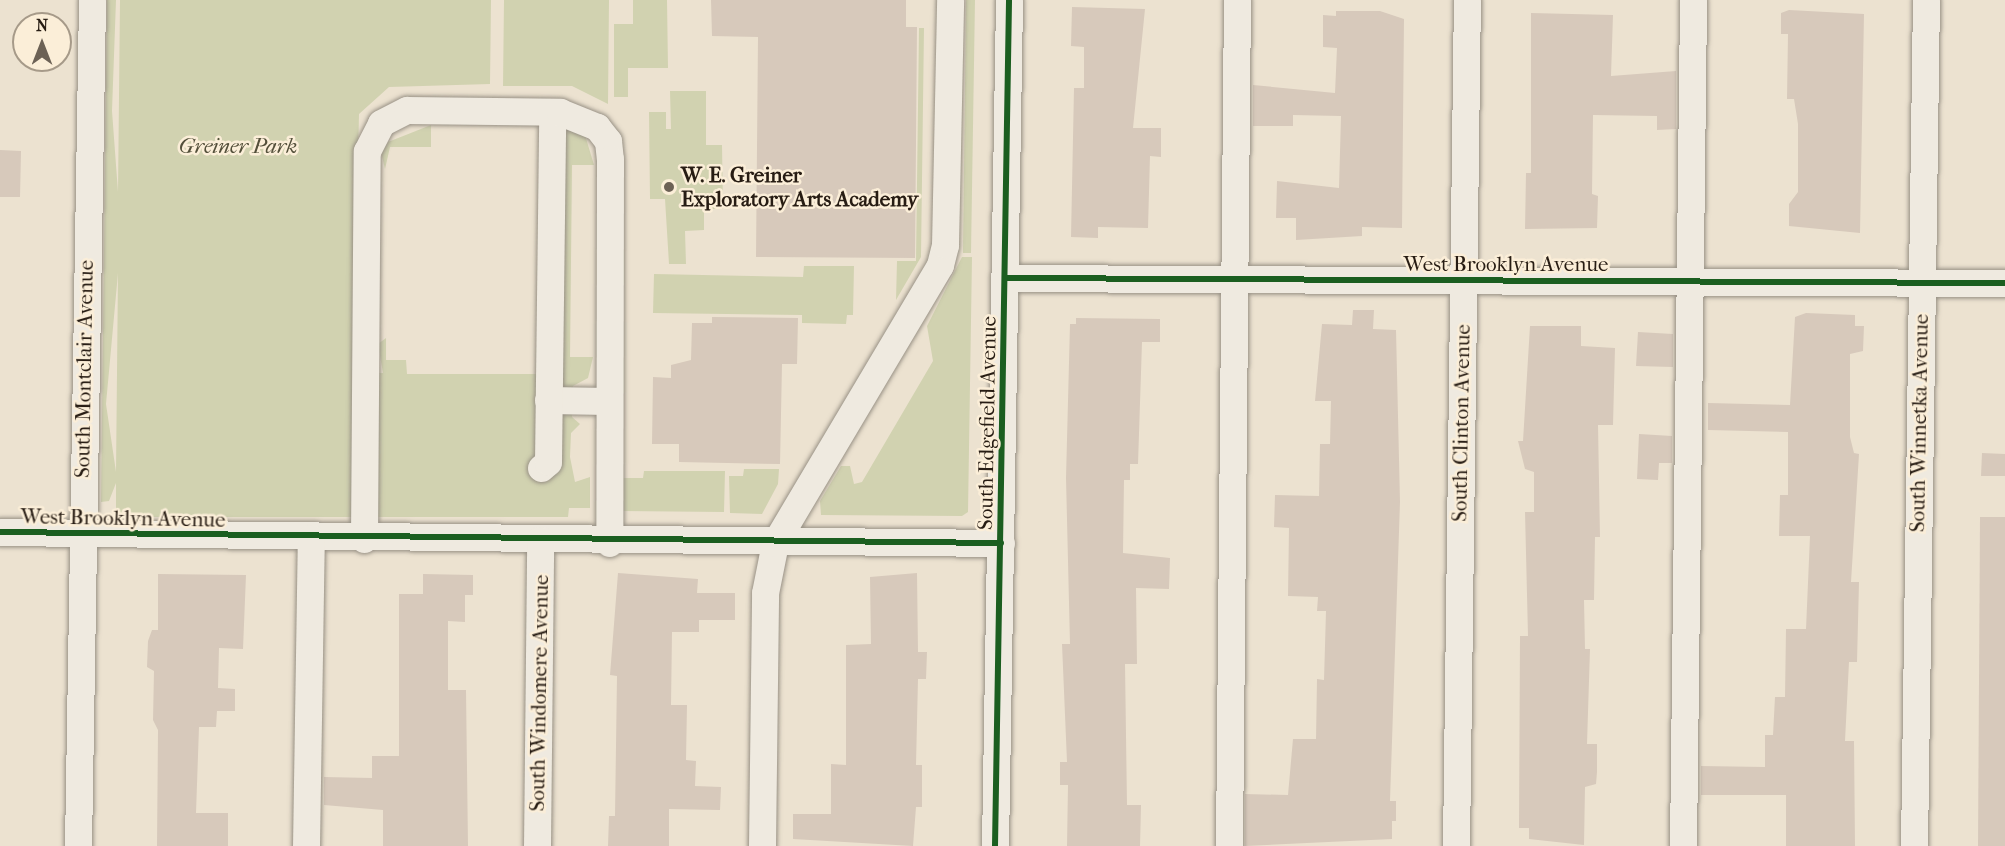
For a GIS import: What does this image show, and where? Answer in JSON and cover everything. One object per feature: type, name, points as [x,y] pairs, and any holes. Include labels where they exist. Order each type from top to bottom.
[{"type":"street","name":"South Montclair Avenue","points":[[78,846],[81,532],[92,0]]},
{"type":"street","points":[[762,846],[765,594],[775,543],[940,265],[945,244],[950,0]]},
{"type":"street","name":"South Edgefield Avenue","points":[[995,846],[1007,278],[1010,0]]},
{"type":"street","points":[[1229,846],[1237,0]]},
{"type":"street","name":"South Clinton Avenue","points":[[1456,846],[1467,0]]},
{"type":"street","points":[[1683,846],[1694,0]]},
{"type":"street","name":"South Winnetka Avenue","points":[[1914,846],[1926,0]]},
{"type":"street","points":[[364,539],[367,151],[381,123],[407,110],[552,112],[597,127],[608,141],[609,543]]},
{"type":"street","points":[[541,468],[548,462],[552,112]]},
{"type":"street","name":"West Brooklyn Avenue","points":[[1007,278],[2005,283]]},
{"type":"street","points":[[548,400],[608,401]]},
{"type":"street","name":"West Brooklyn Avenue","points":[[0,532],[609,543],[1001,543]]},
{"type":"street","points":[[306,846],[311,538]]},
{"type":"street","name":"South Windomere Avenue","points":[[537,846],[540,540]]},
{"type":"green space","name":"Greiner Park","points":[[107,0],[116,0],[112,111],[118,192],[120,0],[491,0],[490,84],[389,87],[359,114],[353,373],[383,373],[378,344],[386,338],[386,360],[406,360],[407,374],[562,374],[565,124],[585,135],[594,165],[572,165],[570,357],[593,357],[588,378],[573,386],[572,417],[580,424],[571,433],[570,457],[575,482],[590,477],[590,508],[569,508],[568,517],[116,517],[116,483],[109,501],[101,502]],"holes":[[[118,273],[116,472],[106,404]]]},
{"type":"green space","points":[[504,0],[609,0],[608,104],[572,86],[503,86]]},
{"type":"green space","points":[[633,0],[667,0],[668,68],[628,68],[628,97],[614,97],[614,24],[633,24]]},
{"type":"green space","points":[[966,0],[975,0],[971,253],[963,253]]},
{"type":"green space","points":[[919,28],[924,28],[921,257],[896,300],[897,261],[916,261]]},
{"type":"green space","points":[[670,91],[706,91],[706,145],[722,145],[723,209],[712,209],[712,200],[704,200],[704,230],[685,231],[686,264],[669,264],[665,199],[650,199],[649,112],[666,112],[666,129],[671,129]]},
{"type":"green space","points":[[431,125],[431,147],[390,147],[385,169],[381,152],[388,142]]},
{"type":"green space","points":[[962,257],[972,257],[968,512],[962,516],[821,515],[820,501],[841,466],[850,466],[854,484],[862,482],[933,361],[927,326]]},
{"type":"green space","points":[[804,266],[854,266],[853,315],[847,315],[846,324],[802,323],[802,315],[653,313],[654,274],[803,277]]},
{"type":"green space","points":[[744,469],[779,469],[778,484],[762,514],[730,513],[729,476],[743,476]]},
{"type":"green space","points":[[644,471],[725,471],[724,512],[620,511],[620,478],[643,478]]},
{"type":"building","points":[[711,0],[906,0],[906,27],[917,27],[915,258],[756,257],[758,37],[712,36]]},
{"type":"building","points":[[1072,7],[1145,9],[1133,128],[1161,128],[1161,157],[1150,156],[1148,228],[1098,227],[1098,238],[1071,237],[1074,88],[1084,88],[1084,47],[1071,46]]},
{"type":"building","points":[[1789,10],[1864,14],[1860,233],[1789,226],[1789,204],[1798,192],[1798,124],[1794,99],[1787,99],[1788,34],[1781,34],[1781,13]]},
{"type":"building","points":[[1336,11],[1380,11],[1404,19],[1402,228],[1362,227],[1362,236],[1296,240],[1296,218],[1276,218],[1277,181],[1339,188],[1341,116],[1293,115],[1293,126],[1253,126],[1253,85],[1335,93],[1337,48],[1323,47],[1323,15],[1336,16]]},
{"type":"building","points":[[1531,13],[1613,15],[1611,76],[1676,71],[1676,129],[1657,130],[1657,116],[1593,115],[1592,194],[1598,196],[1597,228],[1525,229],[1526,173],[1531,173]]},
{"type":"building","points":[[0,150],[21,151],[20,197],[0,197]]},
{"type":"building","points":[[1353,310],[1374,310],[1373,329],[1396,330],[1400,502],[1390,801],[1396,801],[1396,821],[1392,821],[1392,839],[1245,846],[1245,794],[1288,795],[1293,739],[1316,739],[1317,679],[1324,680],[1326,611],[1317,611],[1318,597],[1288,596],[1289,528],[1274,527],[1275,495],[1319,496],[1320,444],[1330,444],[1331,401],[1315,401],[1322,324],[1352,325]]},
{"type":"building","points":[[1806,313],[1855,315],[1855,326],[1864,326],[1863,351],[1850,354],[1850,437],[1854,453],[1859,454],[1851,582],[1859,582],[1857,662],[1849,662],[1845,741],[1854,741],[1855,846],[1786,846],[1786,795],[1701,795],[1701,766],[1765,767],[1765,735],[1773,735],[1775,697],[1785,697],[1786,629],[1806,629],[1810,536],[1779,536],[1780,495],[1788,495],[1788,432],[1708,430],[1708,403],[1790,405],[1795,317]]},
{"type":"building","points":[[712,317],[798,318],[797,364],[782,364],[780,464],[679,462],[679,444],[652,444],[653,377],[671,378],[671,365],[691,360],[692,323],[712,323]]},
{"type":"building","points":[[1076,318],[1160,319],[1160,342],[1142,342],[1138,464],[1130,464],[1130,480],[1124,480],[1123,553],[1170,558],[1169,589],[1136,588],[1137,664],[1125,664],[1127,805],[1141,805],[1140,846],[1067,846],[1068,785],[1060,785],[1060,762],[1067,762],[1062,644],[1070,644],[1066,478],[1070,324],[1076,324]]},
{"type":"building","points":[[1530,326],[1581,326],[1581,346],[1615,348],[1613,425],[1598,425],[1600,537],[1595,537],[1594,600],[1584,600],[1585,649],[1590,649],[1587,744],[1597,744],[1597,772],[1596,784],[1585,787],[1584,845],[1529,839],[1529,828],[1519,828],[1520,636],[1528,636],[1525,512],[1534,512],[1534,472],[1525,469],[1518,441],[1523,441]]},
{"type":"building","points":[[1638,332],[1673,334],[1673,367],[1636,366]]},
{"type":"building","points":[[1639,434],[1672,436],[1672,463],[1659,463],[1658,480],[1637,479]]},
{"type":"building","points":[[1982,453],[2005,454],[2005,476],[1981,476]]},
{"type":"building","points":[[1980,517],[2005,517],[2005,846],[1978,846]]},
{"type":"building","points":[[618,573],[698,579],[697,593],[735,593],[735,620],[699,620],[699,632],[672,632],[671,705],[687,705],[686,760],[696,761],[695,786],[721,787],[720,810],[669,809],[669,846],[608,846],[609,816],[615,816],[617,676],[610,675]]},
{"type":"building","points":[[917,573],[918,652],[927,652],[926,679],[918,679],[916,765],[922,765],[922,807],[916,807],[913,846],[793,839],[793,814],[831,814],[831,764],[846,765],[846,645],[871,644],[870,577]]},
{"type":"building","points":[[158,574],[246,575],[243,649],[219,648],[218,688],[235,689],[235,711],[217,711],[216,727],[199,727],[196,813],[228,813],[228,846],[157,846],[158,730],[153,720],[154,671],[147,667],[148,641],[152,630],[158,630]]},
{"type":"building","points":[[423,574],[473,575],[473,595],[465,595],[465,622],[448,621],[448,690],[466,690],[468,846],[383,846],[383,810],[324,805],[324,777],[372,778],[372,756],[399,756],[399,594],[423,594]]},
{"type":"cycle path","points":[[995,846],[1009,0]]},
{"type":"cycle path","points":[[1007,278],[2005,283]]},
{"type":"cycle path","points":[[0,532],[1001,543]]},
{"type":"place","name":"W. E. Greiner Exploratory Arts Academy","points":[[669,187]]}]
